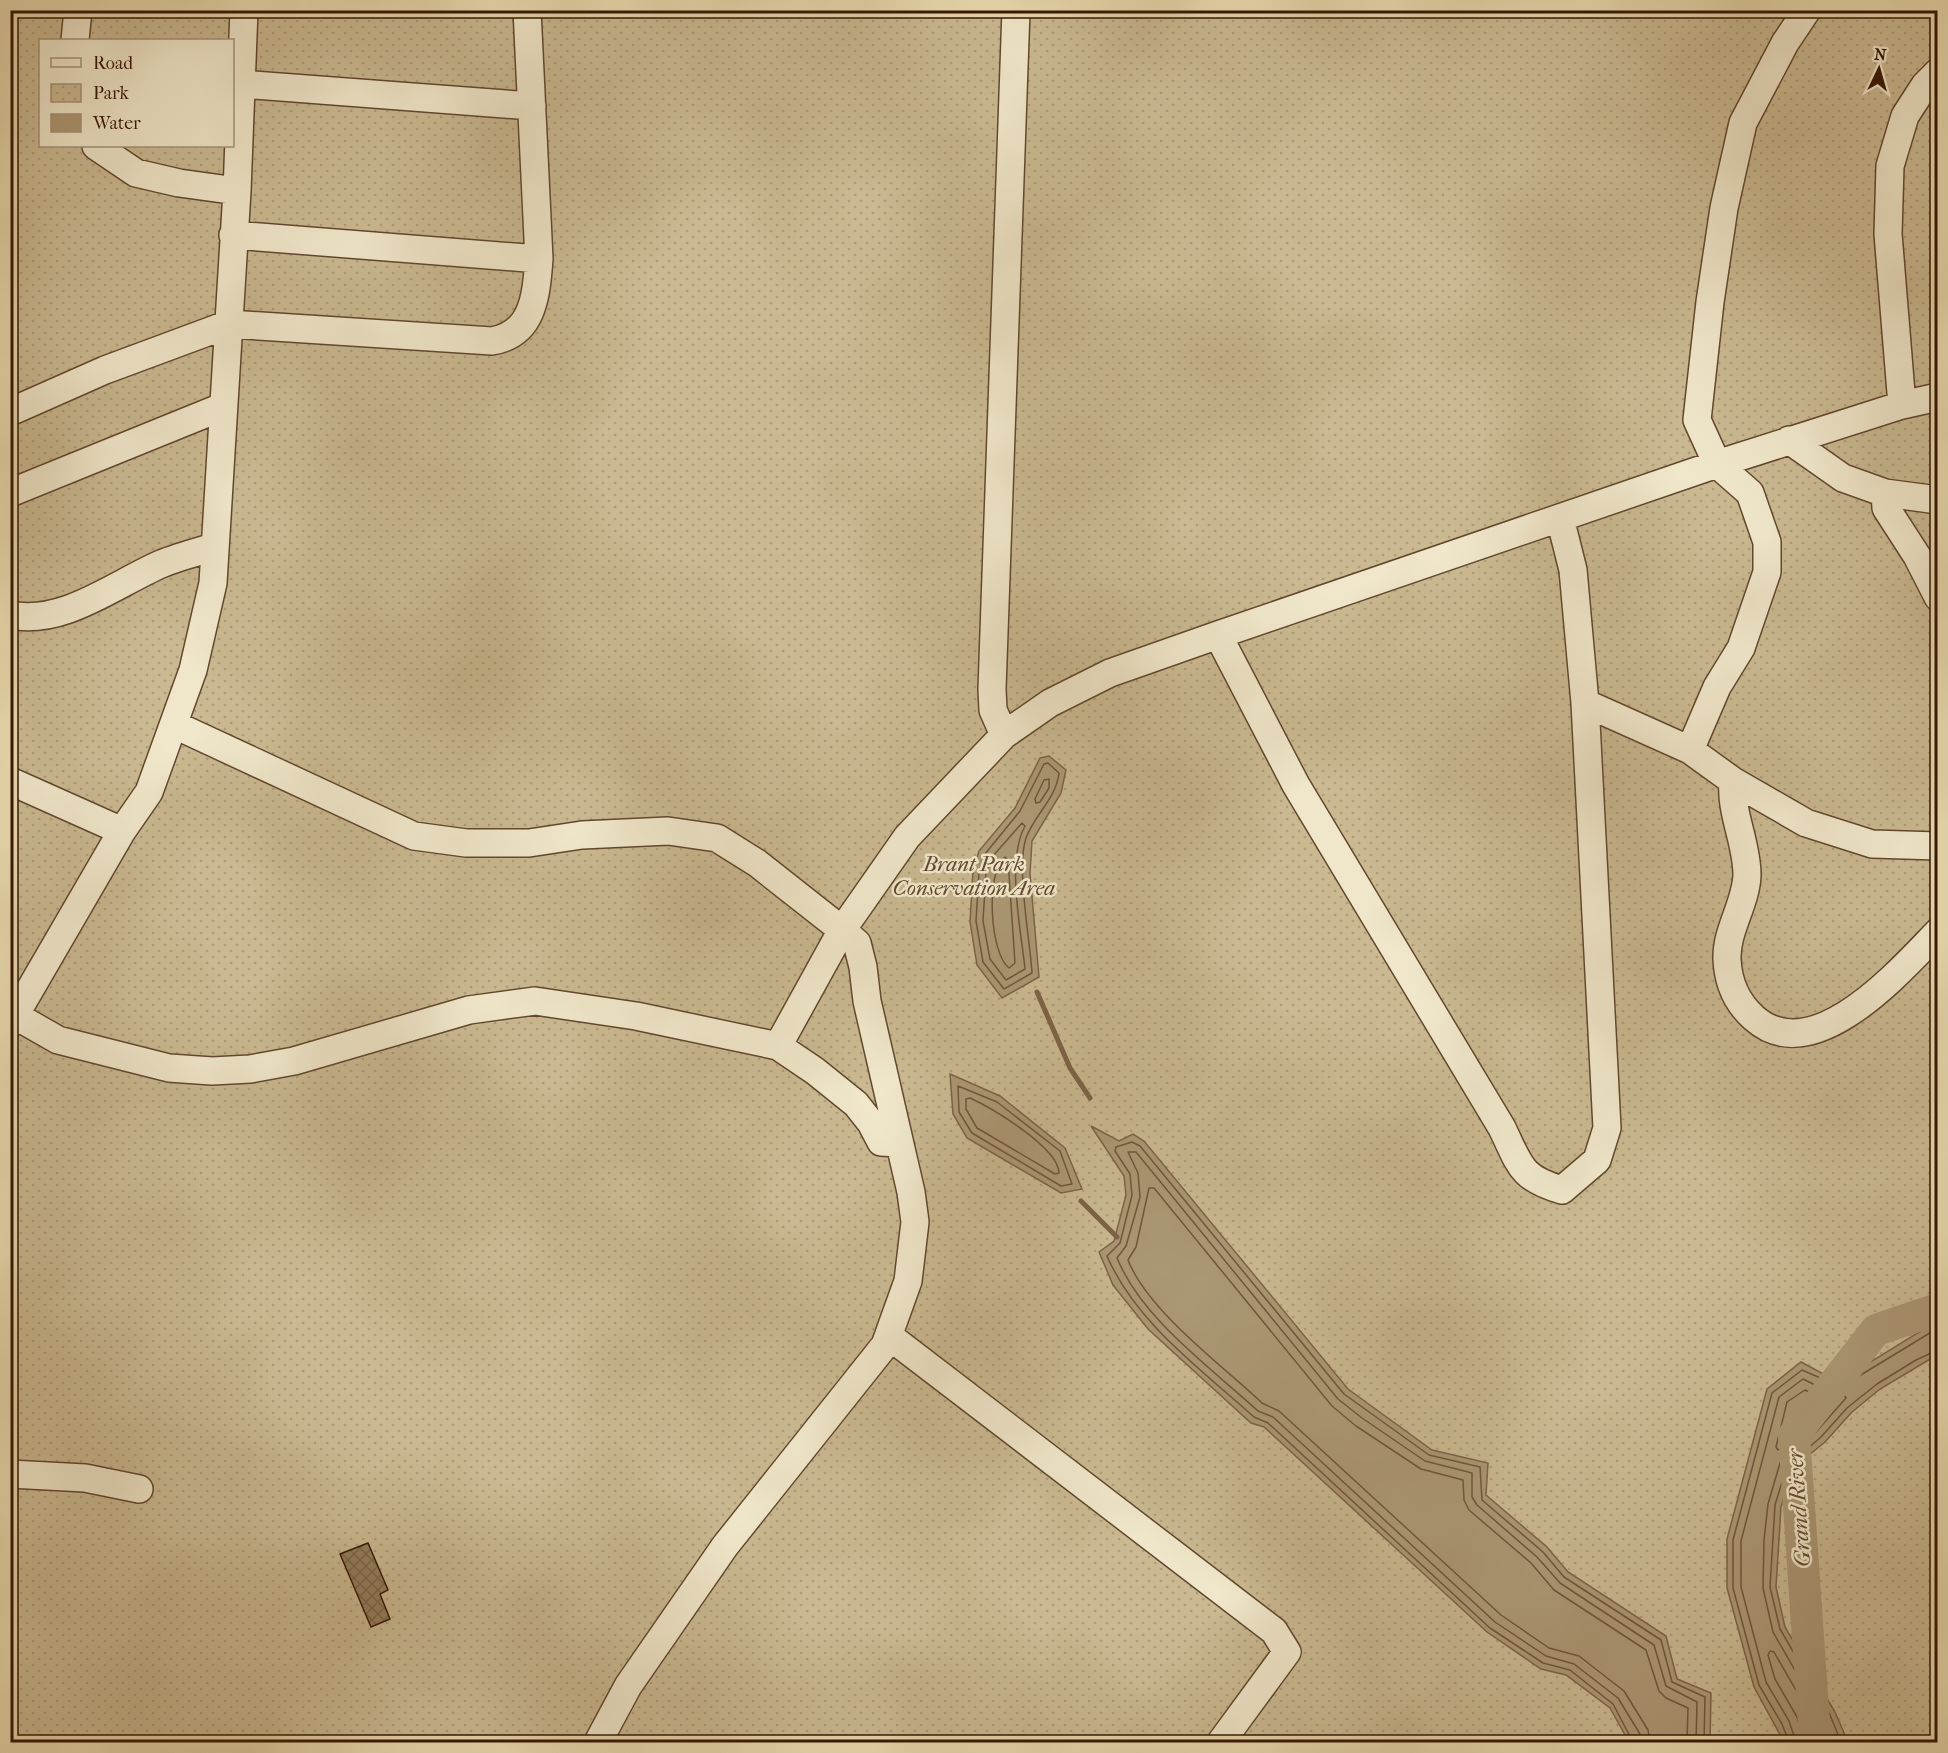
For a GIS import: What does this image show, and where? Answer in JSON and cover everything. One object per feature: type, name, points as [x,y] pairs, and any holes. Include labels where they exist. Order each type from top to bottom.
[{"type":"lane","points":[[75,39],[78,10]]},
{"type":"lane","points":[[244,10],[230,324],[222,407],[213,582],[193,670],[149,792],[122,831],[13,1020],[58,1040],[169,1068],[212,1071],[249,1069],[294,1061],[469,1010],[535,1001],[636,1016],[778,1046],[815,1071],[856,1104],[871,1123],[881,1142],[898,1143]]},
{"type":"lane","points":[[10,412],[105,370],[230,324],[492,342],[515,334],[524,323],[536,295],[539,259],[527,10]]},
{"type":"lane","points":[[1004,735],[993,710],[992,689],[1016,10]]},
{"type":"lane","points":[[1690,750],[1718,687],[1741,648],[1767,572],[1767,543],[1750,493],[1717,464],[1697,420],[1710,302],[1724,208],[1743,123],[1785,43],[1807,10]]},
{"type":"lane","points":[[1902,405],[1888,234],[1890,166],[1905,116],[1925,85],[1938,72]]},
{"type":"lane","points":[[240,84],[532,106]]},
{"type":"lane","points":[[97,147],[136,173],[178,183],[237,191]]},
{"type":"lane","points":[[233,235],[539,259]]},
{"type":"lane","points":[[778,1046],[843,930],[907,837],[1004,735],[1050,703],[1110,673],[1218,635],[1789,440],[1902,405],[1938,397]]},
{"type":"lane","points":[[10,493],[222,407]]},
{"type":"lane","points":[[1789,440],[1843,478],[1885,493],[1938,500]]},
{"type":"lane","points":[[1885,493],[1886,508],[1917,556],[1938,597]]},
{"type":"lane","points":[[1218,635],[1296,785],[1502,1128],[1517,1159],[1530,1178],[1562,1190],[1598,1160],[1607,1128],[1585,702],[1573,570],[1560,518]]},
{"type":"lane","points":[[10,615],[34,617],[56,614],[163,563],[214,547]]},
{"type":"lane","points":[[1585,702],[1690,750],[1733,781],[1806,823],[1872,844],[1938,846]]},
{"type":"lane","points":[[175,725],[414,836],[466,843],[529,843],[582,836],[668,831],[717,838],[757,863],[857,943],[898,1143],[911,1192],[915,1222],[908,1281],[889,1336],[845,1398],[725,1546],[628,1686],[598,1743]]},
{"type":"lane","points":[[10,781],[122,831]]},
{"type":"lane","points":[[1733,781],[1732,799],[1746,857],[1747,878],[1727,956],[1731,987],[1744,1009],[1762,1025],[1783,1033],[1803,1032],[1834,1023],[1893,980],[1938,932]]},
{"type":"lane","points":[[889,1336],[1274,1631],[1287,1652],[1221,1743]]},
{"type":"lane","points":[[10,1474],[85,1478],[139,1488]]},
{"type":"green space","name":"Brant Park Conservation Area","points":[[11,11],[1937,11],[1937,1742],[11,1742]]},
{"type":"water","points":[[1049,756],[1066,770],[1061,793],[1032,841],[1030,873],[1039,977],[1002,998],[977,965],[970,922],[973,871],[979,851],[1015,808],[1040,758]]},
{"type":"water","points":[[950,1074],[1000,1096],[1065,1148],[1082,1189],[1061,1193],[967,1138],[953,1114]]},
{"type":"water","points":[[1091,1126],[1119,1141],[1133,1134],[1144,1141],[1348,1389],[1432,1450],[1488,1463],[1486,1495],[1547,1547],[1568,1572],[1666,1636],[1677,1679],[1711,1693],[1710,1742],[1629,1742],[1610,1708],[1566,1675],[1541,1669],[1487,1632],[1264,1427],[1251,1423],[1148,1329],[1113,1285],[1099,1252],[1114,1241],[1126,1195],[1124,1176]]},
{"type":"water","points":[[1937,1321],[1937,1355],[1880,1389],[1852,1412],[1825,1442],[1792,1469],[1781,1507],[1776,1587],[1785,1627],[1835,1712],[1848,1742],[1784,1742],[1754,1687],[1727,1588],[1727,1539],[1767,1389],[1801,1362],[1838,1382]]},
{"type":"building","points":[[368,1543],[388,1590],[380,1594],[390,1619],[371,1627],[340,1554]]},
{"type":"waterway","points":[[1037,992],[1070,1068],[1090,1098]]},
{"type":"waterway","points":[[1081,1201],[1117,1237]]},
{"type":"waterway","name":"Grand River","points":[[1820,1742],[1814,1724],[1794,1435],[1876,1330],[1938,1309]]}]
